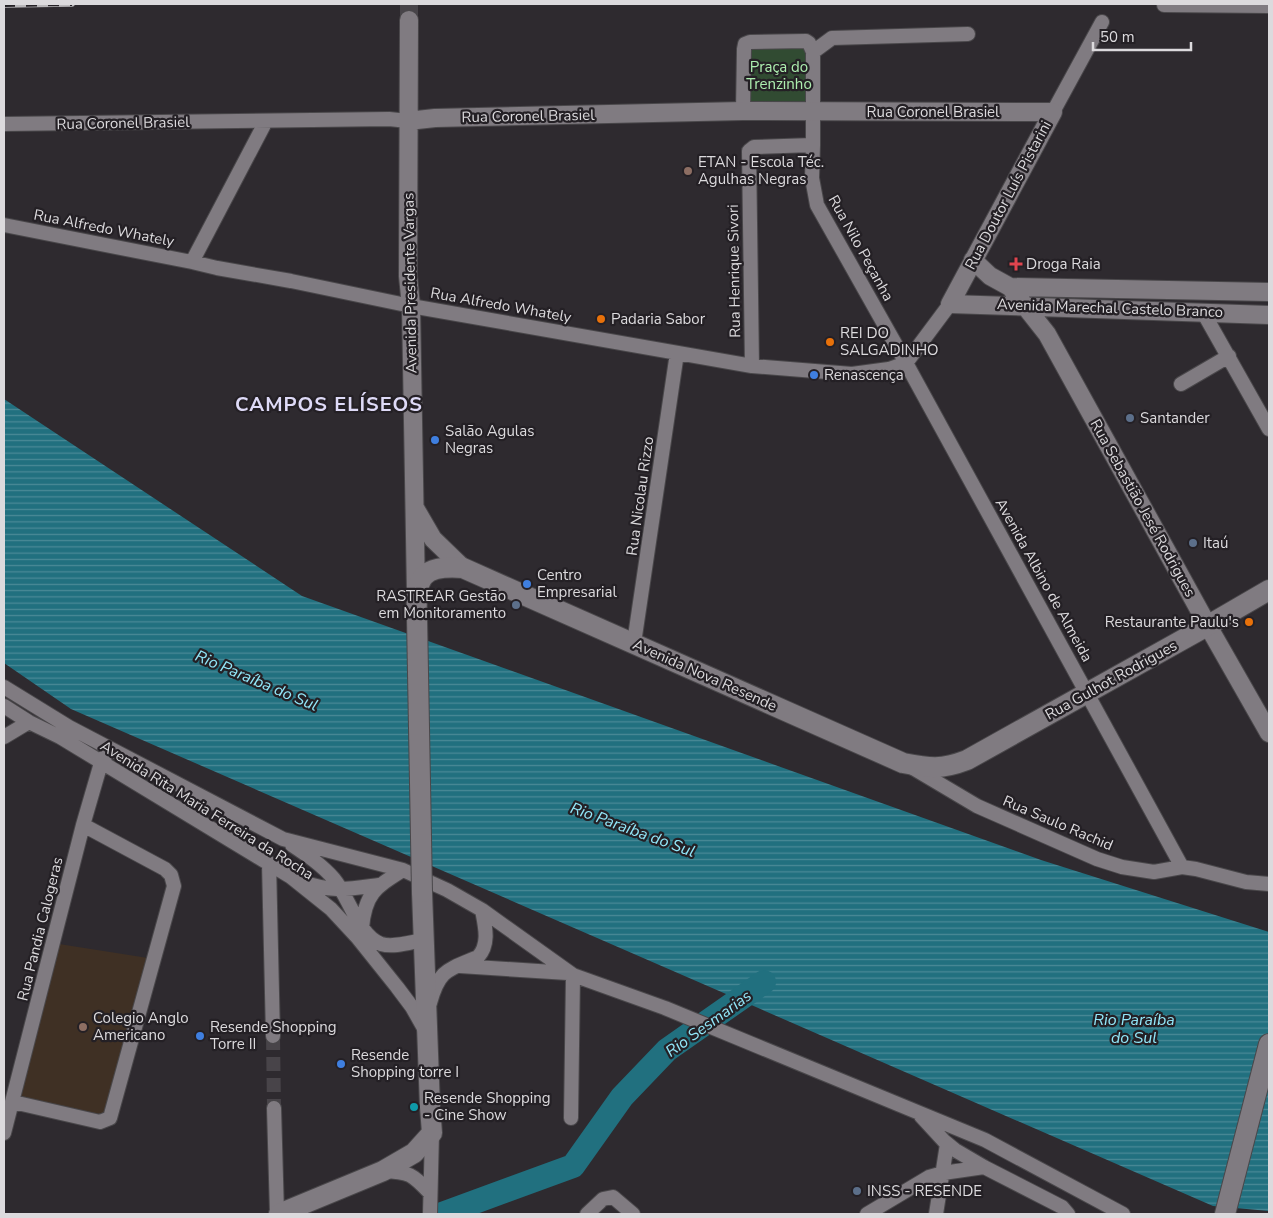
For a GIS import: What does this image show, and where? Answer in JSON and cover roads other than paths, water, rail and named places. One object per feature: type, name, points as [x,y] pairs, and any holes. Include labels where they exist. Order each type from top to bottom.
[{"type":"main road","points":[[278,1214],[383,1171],[414,1153],[432,1133],[422,892],[416,608],[423,577],[429,570],[446,567],[463,568]]},
{"type":"main road","name":"Avenida Nova Resende","points":[[463,568],[903,763],[926,767],[951,766]]},
{"type":"main road","name":"Rua Gulhot Rodrigues","points":[[951,766],[967,760],[1269,590]]},
{"type":"main road","points":[[1225,1213],[1269,1044]]},
{"type":"street","points":[[1164,5],[1269,6]]},
{"type":"street","name":"Avenida Presidente Vargas","points":[[409,20],[408,276],[411,306],[416,608]]},
{"type":"street","name":"Rua Doutor Luís Pistarini","points":[[906,363],[950,304],[1102,22]]},
{"type":"street","points":[[813,52],[832,38],[968,34]]},
{"type":"street","points":[[744,111],[744,49],[746,44],[750,42],[809,43],[813,52],[813,111]]},
{"type":"street","name":"Rua Coronel Brasiel","points":[[4,124],[390,119],[408,121],[452,118],[744,111],[1053,112]]},
{"type":"street","name":"Rua Nilo Peçanha","points":[[813,111],[812,178],[816,205],[906,363]]},
{"type":"street","points":[[192,262],[266,121]]},
{"type":"street","name":"Rua Henrique Sivori","points":[[752,366],[749,151],[754,147],[813,145]]},
{"type":"street","name":"Rua Alfredo Whately","points":[[4,225],[411,306],[752,366],[852,374],[889,369],[906,363]]},
{"type":"street","name":"Avenida Marechal Castelo Branco","points":[[973,260],[990,276],[1010,287],[1269,292]]},
{"type":"street","name":"Rua Sebastião Jesé Rodrigues","points":[[1010,287],[1047,334],[1269,733]]},
{"type":"street","name":"Avenida Marechal Castelo Branco","points":[[950,304],[1269,314]]},
{"type":"street","points":[[1203,312],[1269,429]]},
{"type":"street","name":"Rua Nicolau Rizzo","points":[[634,643],[677,353]]},
{"type":"street","points":[[1181,384],[1229,356]]},
{"type":"street","name":"Avenida Albino de Almeida","points":[[906,363],[1182,867]]},
{"type":"street","points":[[414,505],[433,539],[463,568]]},
{"type":"street","name":"Avenida Rita Maria Ferreira da Rocha","points":[[4,687],[69,727],[284,839],[403,870],[447,890],[482,910],[571,974]]},
{"type":"street","name":"Avenida Rita Maria Ferreira da Rocha","points":[[4,706],[29,722],[60,737],[291,877],[331,909],[357,937],[412,1006],[428,1035]]},
{"type":"street","points":[[4,737],[29,722]]},
{"type":"street","name":"Rua Pandia Calogeras","points":[[4,1133],[83,824],[101,763],[110,748]]},
{"type":"street","name":"Rua Saulo Rachid","points":[[903,763],[977,806],[1097,859],[1122,867],[1154,872],[1182,867],[1196,868],[1246,882],[1269,884]]},
{"type":"street","points":[[13,1102],[100,1122],[110,1118],[174,886],[171,875],[164,869],[83,824]]},
{"type":"street","points":[[284,839],[320,865],[342,891],[362,928],[372,939],[382,944],[393,945],[424,940]]},
{"type":"street","points":[[269,863],[273,1036]]},
{"type":"street","points":[[362,928],[367,902],[379,885],[403,870]]},
{"type":"street","points":[[291,877],[315,887],[342,891],[379,885]]},
{"type":"street","points":[[427,1014],[439,978],[444,973],[478,957],[482,953],[486,934],[482,910]]},
{"type":"street","points":[[458,966],[571,974],[665,1008],[985,1140],[1123,1214]]},
{"type":"street","points":[[571,974],[571,1118]]},
{"type":"street","points":[[274,1108],[278,1214]]},
{"type":"street","points":[[919,1114],[948,1144],[978,1163],[1062,1207],[1068,1214]]},
{"type":"street","points":[[430,1203],[432,1133]]},
{"type":"street","points":[[978,1163],[975,1147],[985,1140]]},
{"type":"street","points":[[936,1214],[948,1144]]},
{"type":"street","points":[[867,1214],[929,1177],[978,1163]]},
{"type":"street","points":[[383,1171],[409,1174],[430,1203]]},
{"type":"street","points":[[587,1214],[603,1199],[612,1197],[633,1214]]},
{"type":"water","name":"Rio Paraíba do Sul","points":[[4,399],[302,596],[1041,860],[1269,932],[1269,1211],[1213,1206],[71,709],[4,663]]},
{"type":"waterway","name":"Rio Sesmarias","points":[[442,1214],[573,1166],[622,1097],[667,1050],[764,982]]},
{"type":"tunnel","points":[[409,4],[409,20]]},
{"type":"tunnel","points":[[273,1036],[274,1108]]},
{"type":"railway","points":[[4,5],[72,4]]},
{"type":"place","name":"ETAN - Escola Téc. Agulhas Negras","points":[[688,171]]},
{"type":"place","name":"Droga Raia","points":[[1016,264]]},
{"type":"place","name":"Padaria Sabor","points":[[601,319]]},
{"type":"place","name":"REI DO SALGADINHO","points":[[830,342]]},
{"type":"place","name":"Renascença","points":[[814,375]]},
{"type":"place","name":"Santander","points":[[1130,418]]},
{"type":"place","name":"Salão Agulas Negras","points":[[435,440]]},
{"type":"place","name":"Itaú","points":[[1193,543]]},
{"type":"place","name":"Centro Empresarial","points":[[527,584]]},
{"type":"place","name":"RASTREAR Gestão em Monitoramento","points":[[516,605]]},
{"type":"place","name":"Restaurante Paulu's","points":[[1249,622]]},
{"type":"place","name":"Colegio Anglo Americano","points":[[83,1027]]},
{"type":"place","name":"Resende Shopping Torre II","points":[[200,1036]]},
{"type":"place","name":"Resende Shopping torre I","points":[[341,1064]]},
{"type":"place","name":"Resende Shopping - Cine Show","points":[[414,1107]]},
{"type":"place","name":"INSS - RESENDE","points":[[857,1191]]},
{"type":"district","name":"CAMPOS ELÍSEOS","points":[[329,404]]},
{"type":"park label","name":"Praça do Trenzinho","points":[[779,76]]}]
